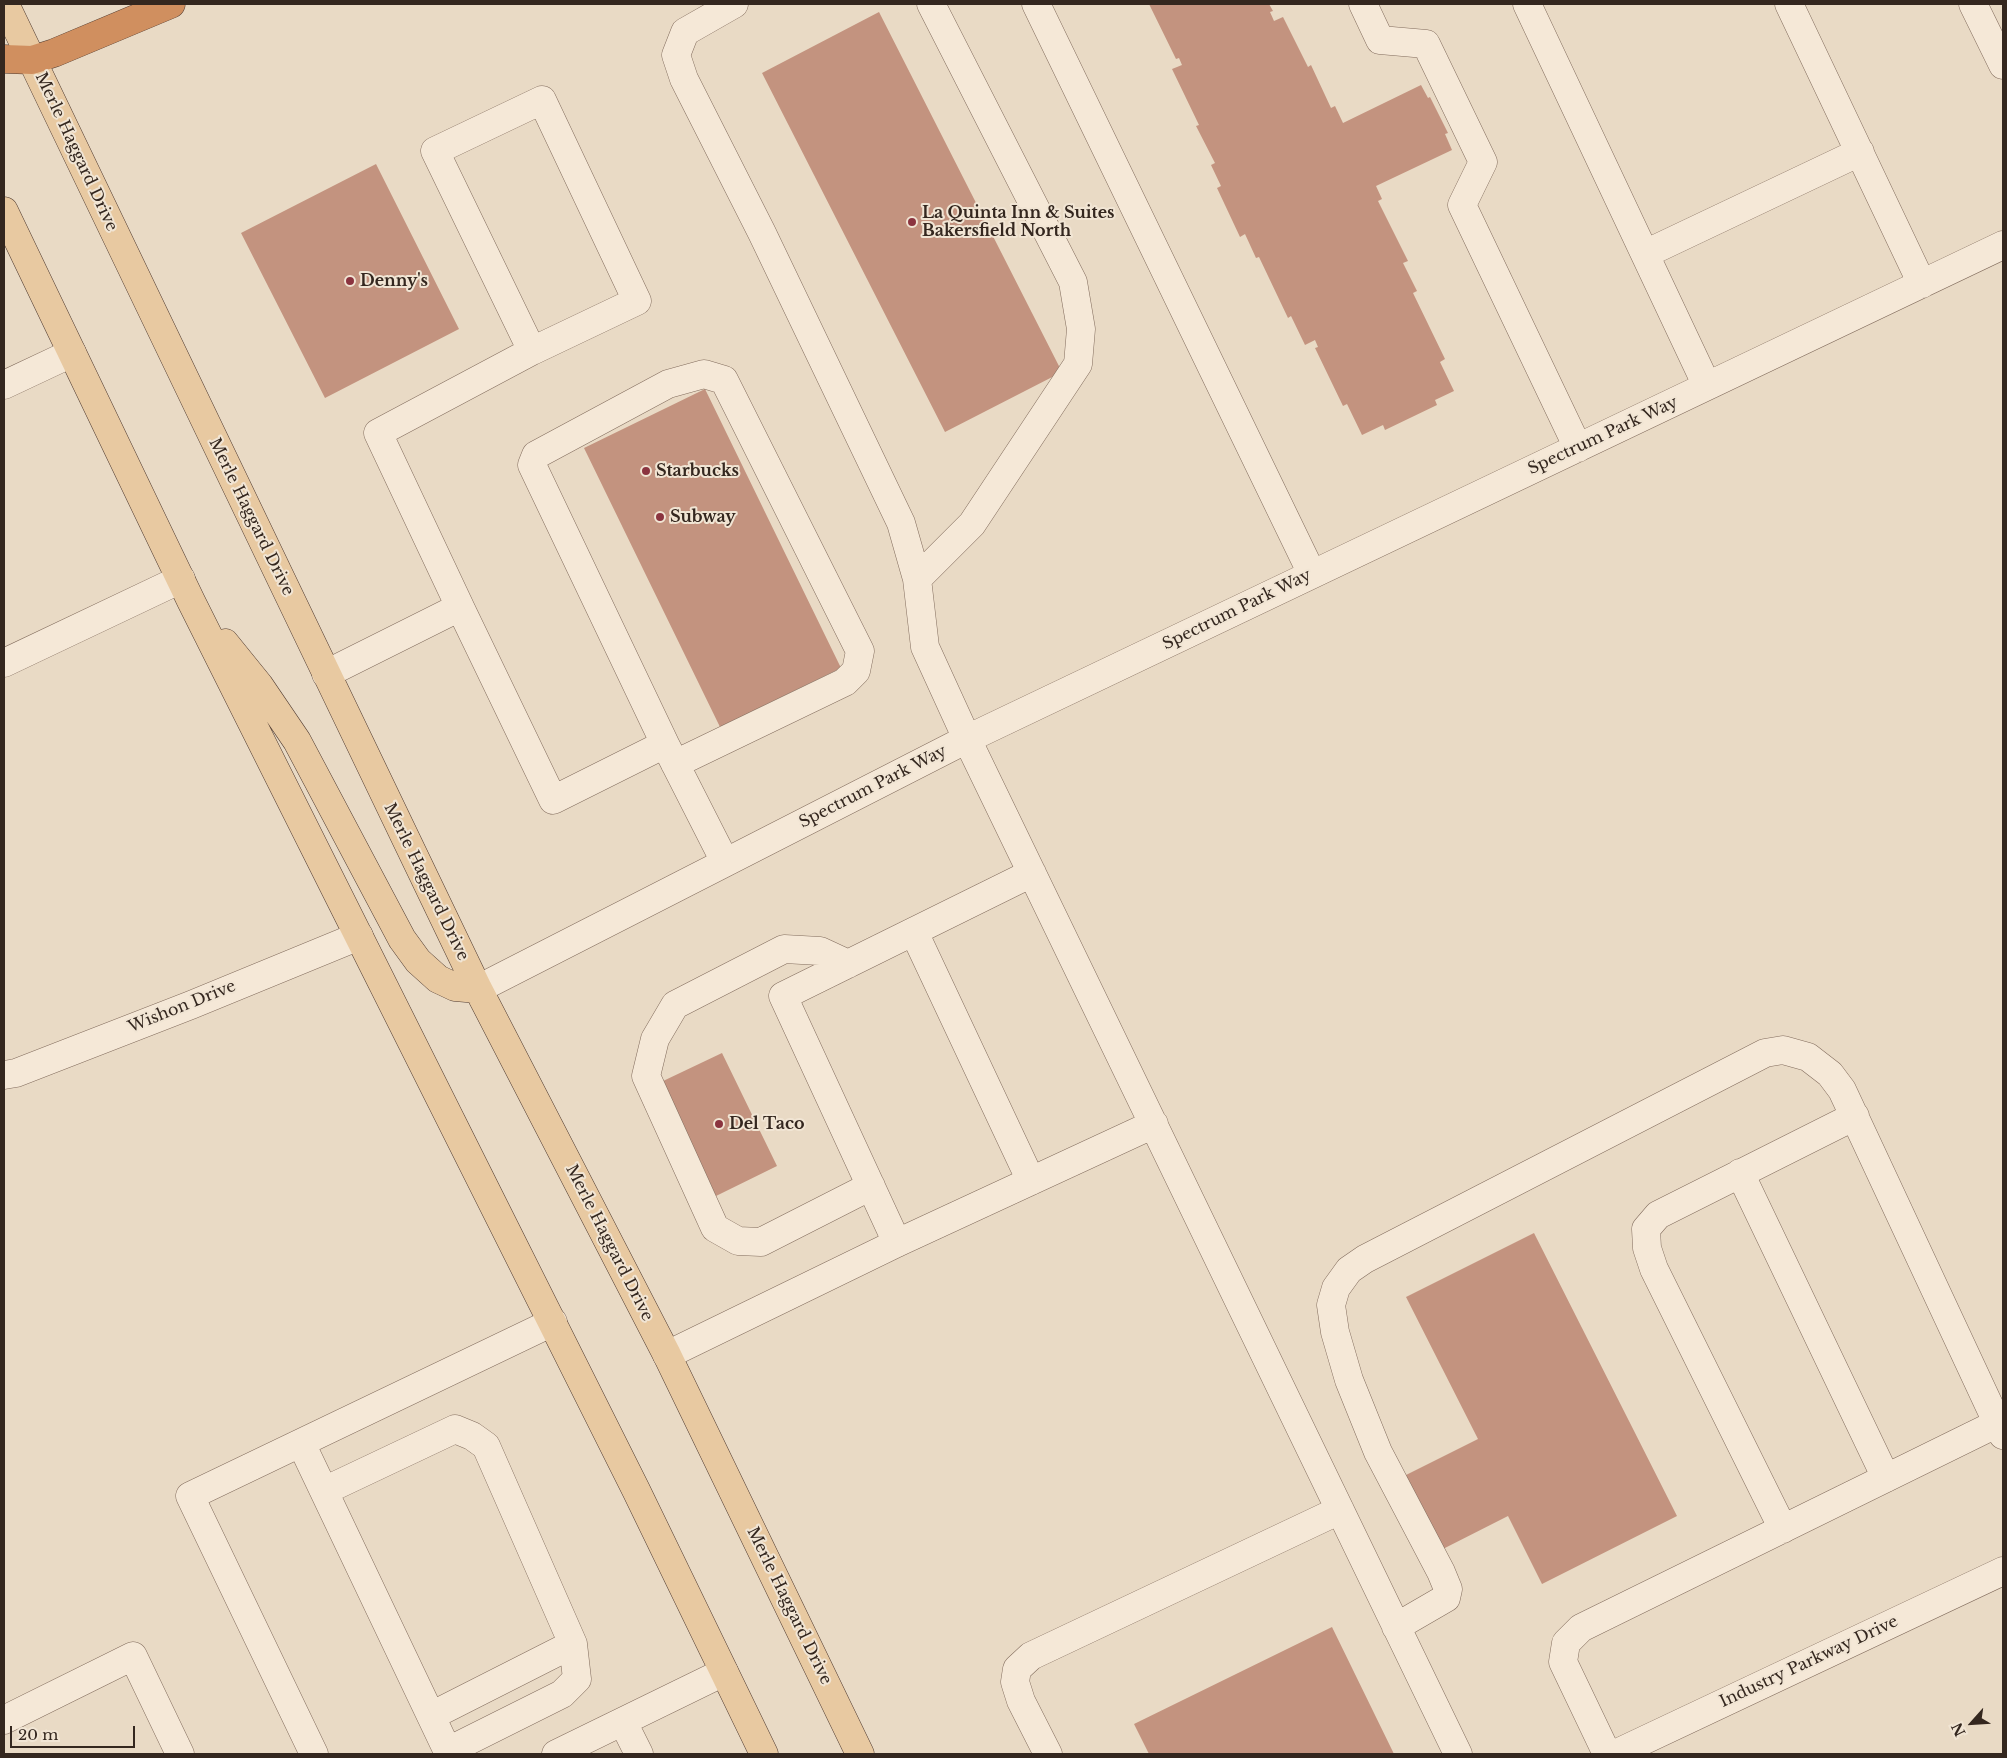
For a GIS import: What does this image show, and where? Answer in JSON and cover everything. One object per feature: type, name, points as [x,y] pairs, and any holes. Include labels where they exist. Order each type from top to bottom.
[{"type":"highway","points":[[4,59],[32,60],[63,50],[171,4]]},
{"type":"main road","name":"Merle Haggard Drive","points":[[5,4],[478,990],[667,1355],[860,1754]]},
{"type":"main road","points":[[4,211],[186,590],[553,1322],[764,1754]]},
{"type":"main road","points":[[186,590],[259,685],[297,740],[402,938],[418,961],[438,979],[455,987],[478,990]]},
{"type":"street","points":[[734,4],[685,32],[676,55],[684,78],[766,241],[901,523],[918,579],[926,647],[967,739],[1458,1754]]},
{"type":"street","points":[[918,579],[972,524],[1078,364],[1081,329],[1072,282],[931,4]]},
{"type":"street","points":[[1036,4],[1312,574]]},
{"type":"street","points":[[1363,4],[1380,40],[1426,44],[1483,162],[1462,205],[1578,448]]},
{"type":"street","points":[[1527,4],[1707,386]]},
{"type":"street","points":[[1788,4],[1922,284]]},
{"type":"street","points":[[1973,4],[2003,65]]},
{"type":"street","points":[[532,351],[435,151],[542,100],[637,301],[532,351],[378,434],[553,800],[670,754],[845,682],[856,671],[860,651],[724,380],[704,374],[668,384],[536,455],[532,465],[670,754],[725,862]]},
{"type":"street","points":[[1646,254],[1860,152]]},
{"type":"street","name":"Spectrum Park Way","points":[[478,990],[967,739],[2003,245]]},
{"type":"street","points":[[4,385],[72,353]]},
{"type":"street","points":[[4,663],[186,590]]},
{"type":"street","points":[[326,674],[460,608]]},
{"type":"street","points":[[897,1243],[783,996],[1032,873]]},
{"type":"street","points":[[914,932],[1031,1181]]},
{"type":"street","name":"Wishon Drive","points":[[4,1075],[191,1005],[360,936]]},
{"type":"street","points":[[848,964],[820,951],[784,949],[675,1005],[655,1039],[646,1076],[716,1228],[738,1240],[761,1242],[871,1186]]},
{"type":"street","points":[[1396,1627],[1446,1598],[1448,1589],[1442,1572],[1378,1452],[1349,1380],[1335,1332],[1331,1305],[1336,1288],[1350,1270],[1365,1259],[1765,1053],[1783,1050],[1808,1057],[1830,1074],[1842,1090],[2000,1429],[1886,1478],[1581,1628],[1566,1643],[1563,1662],[1607,1754]]},
{"type":"street","points":[[1783,1528],[1654,1269],[1647,1248],[1646,1229],[1658,1215],[1855,1116]]},
{"type":"street","points":[[667,1355],[897,1243],[1154,1124]]},
{"type":"street","points":[[1740,1173],[1886,1478]]},
{"type":"street","points":[[314,1754],[190,1496],[553,1322]]},
{"type":"street","points":[[301,1442],[324,1491],[431,1716],[448,1753],[562,1694],[577,1679],[573,1644],[486,1446],[472,1436],[455,1429],[324,1491]]},
{"type":"street","points":[[1048,1754],[1021,1700],[1015,1682],[1017,1669],[1031,1656],[1340,1510]]},
{"type":"street","name":"Industry Parkway Drive","points":[[1615,1754],[2003,1570]]},
{"type":"street","points":[[431,1716],[573,1644]]},
{"type":"street","points":[[4,1720],[133,1656],[180,1754]]},
{"type":"street","points":[[556,1754],[724,1672]]},
{"type":"street","points":[[623,1722],[638,1754]]},
{"type":"building","points":[[1149,4],[1269,4],[1273,11],[1270,12],[1274,21],[1283,17],[1308,67],[1311,65],[1331,108],[1335,106],[1343,123],[1421,85],[1428,98],[1430,97],[1448,133],[1445,134],[1452,150],[1376,186],[1382,199],[1378,201],[1408,261],[1403,263],[1417,291],[1413,293],[1445,359],[1440,362],[1454,391],[1435,400],[1437,405],[1385,430],[1383,425],[1362,435],[1347,404],[1343,406],[1315,348],[1318,347],[1315,340],[1305,345],[1291,316],[1288,318],[1259,257],[1256,258],[1245,234],[1240,237],[1217,188],[1221,186],[1211,165],[1215,163],[1196,126],[1199,125],[1172,69],[1182,65],[1179,58],[1176,59]]},
{"type":"building","name":"La Quinta Inn & Suites Bakersfield North","points":[[879,12],[1062,372],[945,432],[762,73]]},
{"type":"building","name":"Denny's","points":[[376,164],[459,329],[325,398],[241,233]]},
{"type":"building","points":[[705,389],[841,668],[720,727],[584,448]]},
{"type":"building","name":"Del Taco","points":[[722,1053],[777,1166],[716,1196],[661,1082]]},
{"type":"building","points":[[1534,1233],[1677,1516],[1542,1584],[1508,1516],[1437,1552],[1400,1478],[1478,1439],[1406,1297]]},
{"type":"building","points":[[1332,1627],[1394,1754],[1149,1754],[1134,1724]]},
{"type":"place","name":"La Quinta Inn & Suites Bakersfield North","points":[[912,222]]},
{"type":"place","name":"Denny's","points":[[350,281]]},
{"type":"place","name":"Starbucks","points":[[646,471]]},
{"type":"place","name":"Subway","points":[[660,517]]},
{"type":"place","name":"Del Taco","points":[[719,1124]]}]
